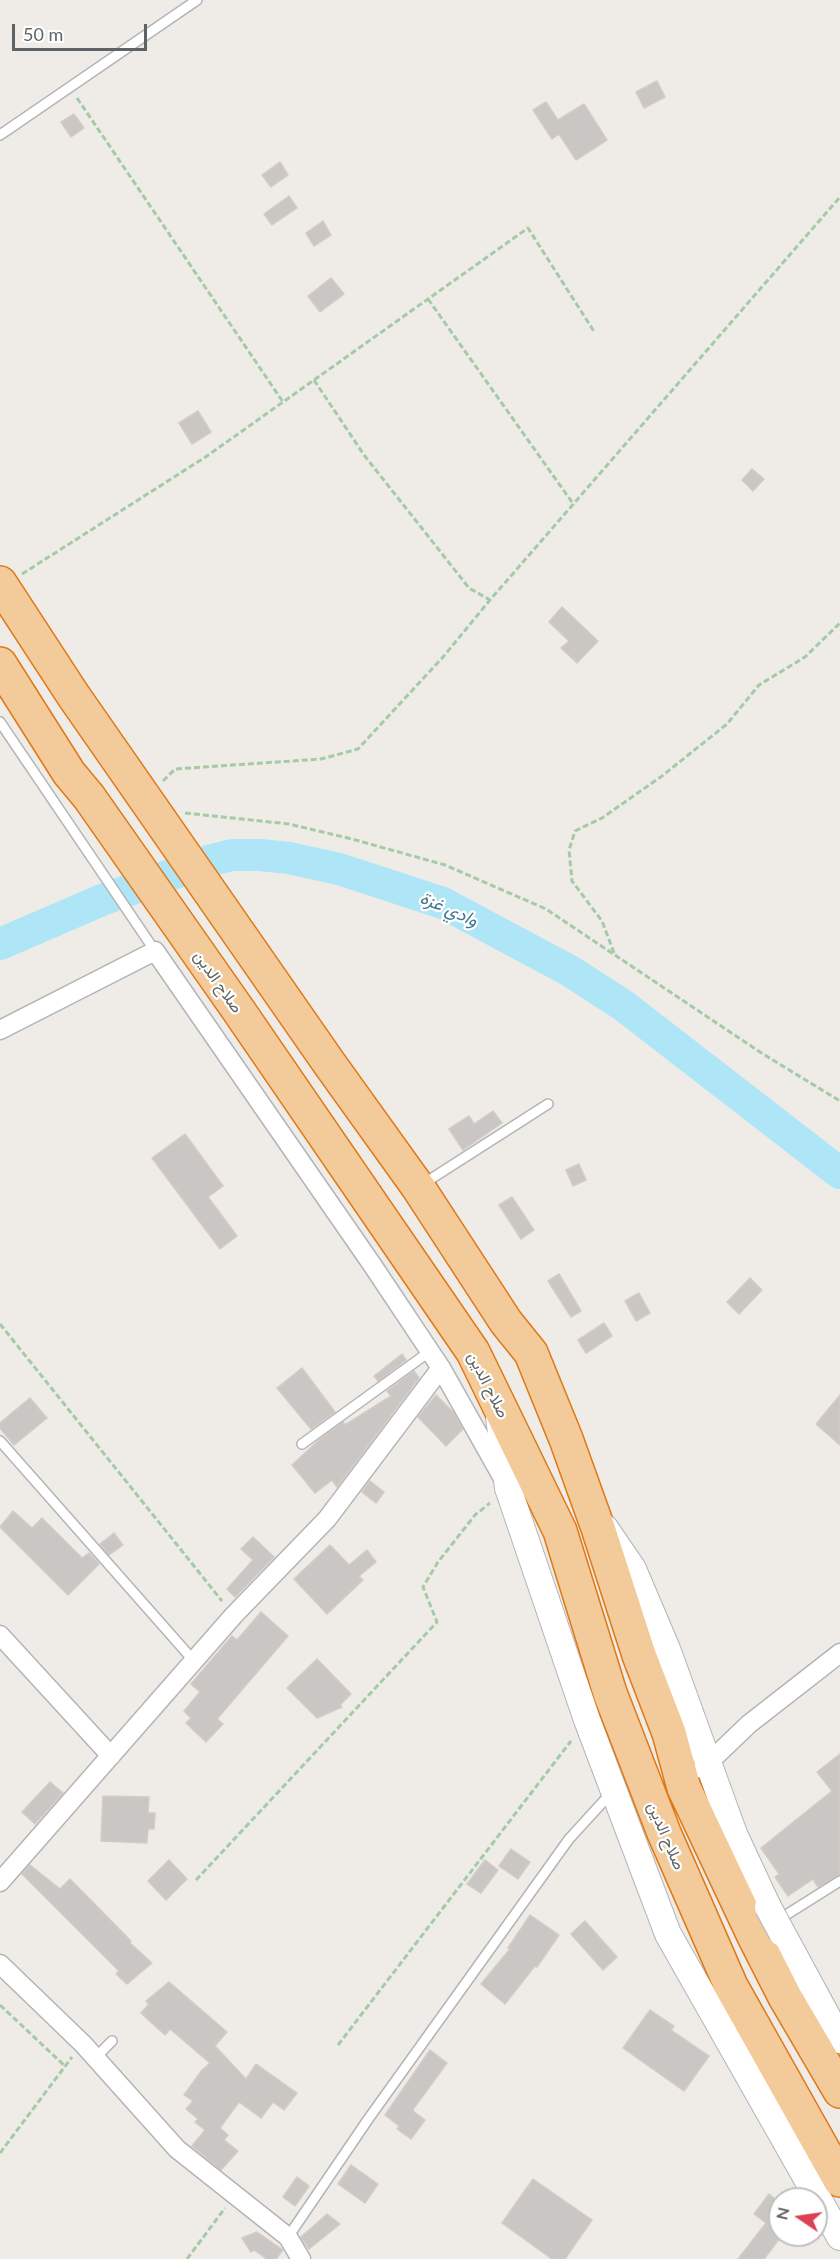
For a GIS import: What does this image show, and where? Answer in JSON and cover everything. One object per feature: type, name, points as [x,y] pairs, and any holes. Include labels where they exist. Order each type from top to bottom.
[{"type":"highway","points":[[1,585],[145,800],[418,1187],[506,1322],[531,1353],[591,1507],[639,1655],[669,1733],[684,1788],[768,1935],[785,1997],[840,2091]]},
{"type":"highway","name":"صلاح الدين","points":[[0,664],[69,773],[239,1011],[473,1352],[560,1531],[610,1693],[669,1844],[731,1986],[840,2180]]},
{"type":"main road","points":[[497,1402],[508,1488],[587,1720],[668,1934],[840,2237]]},
{"type":"main road","points":[[591,1507],[633,1569],[667,1649],[734,1834],[768,1907],[768,1935],[840,2040]]},
{"type":"street","points":[[0,1030],[155,951],[374,1266],[441,1368],[508,1488]]},
{"type":"street","points":[[0,1882],[234,1615],[327,1519],[441,1368]]},
{"type":"street","points":[[0,1635],[111,1756]]},
{"type":"street","points":[[684,1788],[749,1724],[840,1653]]},
{"type":"street","points":[[0,1965],[89,2051],[177,2149],[288,2237],[301,2259]]},
{"type":"lane","points":[[0,135],[196,0]]},
{"type":"lane","points":[[0,722],[155,951]]},
{"type":"lane","points":[[418,1187],[483,1148],[548,1104]]},
{"type":"lane","points":[[302,1444],[429,1352]]},
{"type":"lane","points":[[0,1441],[194,1661]]},
{"type":"lane","points":[[288,2237],[369,2118],[569,1839],[614,1791]]},
{"type":"lane","points":[[768,1935],[840,1881]]},
{"type":"lane","points":[[89,2051],[111,2041]]},
{"type":"path","points":[[69,87],[284,402]]},
{"type":"path","points":[[145,800],[175,769],[321,759],[358,749],[443,657],[840,197]]},
{"type":"path","points":[[1,585],[207,456],[528,228],[595,333]]},
{"type":"path","points":[[428,299],[573,505]]},
{"type":"path","points":[[314,380],[364,455],[469,588],[490,600]]},
{"type":"path","points":[[615,955],[602,921],[572,881],[569,850],[575,831],[602,818],[662,776],[727,724],[759,685],[804,657],[840,623]]},
{"type":"path","points":[[182,812],[191,815],[289,824],[352,839],[445,865],[546,909],[764,1054],[840,1101]]},
{"type":"path","points":[[0,1324],[234,1615]]},
{"type":"path","points":[[196,1880],[437,1622],[423,1587],[438,1562],[476,1515],[508,1488]]},
{"type":"path","points":[[338,2045],[587,1720]]},
{"type":"path","points":[[0,2005],[66,2067]]},
{"type":"path","points":[[0,2153],[66,2067],[89,2051]]},
{"type":"path","points":[[187,2259],[235,2195]]},
{"type":"building","points":[[657,81],[665,97],[644,108],[636,92]]},
{"type":"building","points":[[546,102],[558,120],[584,104],[607,140],[576,160],[559,134],[552,139],[533,110]]},
{"type":"building","points":[[74,114],[84,128],[71,137],[61,122]]},
{"type":"building","points":[[280,162],[288,175],[271,187],[262,175]]},
{"type":"building","points":[[289,196],[297,208],[272,225],[264,214]]},
{"type":"building","points":[[323,221],[331,235],[314,246],[306,233]]},
{"type":"building","points":[[331,278],[344,294],[320,312],[308,296]]},
{"type":"building","points":[[198,411],[211,432],[192,444],[179,423]]},
{"type":"building","points":[[752,469],[764,479],[753,491],[742,480]]},
{"type":"building","points":[[562,607],[598,641],[577,663],[561,648],[569,641],[549,622]]},
{"type":"building","points":[[493,1111],[502,1123],[463,1150],[449,1129],[469,1116],[474,1124]]},
{"type":"building","points":[[185,1134],[223,1186],[208,1197],[237,1236],[220,1249],[152,1158]]},
{"type":"building","points":[[579,1164],[586,1180],[573,1186],[566,1170]]},
{"type":"building","points":[[512,1197],[534,1230],[521,1239],[499,1205]]},
{"type":"building","points":[[559,1274],[581,1311],[571,1317],[548,1281]]},
{"type":"building","points":[[750,1278],[762,1290],[739,1314],[727,1302]]},
{"type":"building","points":[[639,1293],[650,1313],[636,1321],[625,1301]]},
{"type":"building","points":[[604,1323],[612,1336],[586,1353],[578,1340]]},
{"type":"building","points":[[402,1354],[406,1360],[378,1381],[374,1376]]},
{"type":"building","points":[[302,1368],[335,1412],[311,1429],[277,1388]]},
{"type":"building","points":[[414,1371],[419,1378],[337,1487],[332,1480],[315,1493],[292,1465],[343,1422],[345,1425],[391,1396],[387,1391]]},
{"type":"building","points":[[436,1395],[453,1412],[463,1429],[446,1446],[418,1417]]},
{"type":"building","points":[[840,1395],[840,1445],[816,1424]]},
{"type":"building","points":[[30,1398],[47,1418],[14,1445],[0,1428],[0,1423]]},
{"type":"building","points":[[370,1481],[384,1492],[376,1503],[362,1492]]},
{"type":"building","points":[[13,1511],[32,1528],[42,1518],[82,1558],[89,1553],[99,1564],[68,1595],[0,1527]]},
{"type":"building","points":[[114,1533],[123,1545],[109,1555],[100,1544]]},
{"type":"building","points":[[253,1537],[274,1557],[235,1597],[227,1589],[253,1560],[241,1549]]},
{"type":"building","points":[[330,1545],[349,1565],[367,1550],[376,1562],[359,1576],[363,1580],[327,1614],[294,1579]]},
{"type":"building","points":[[261,1612],[288,1636],[217,1719],[223,1724],[206,1742],[186,1723],[191,1718],[184,1711],[200,1692],[191,1684],[232,1636],[237,1640]]},
{"type":"building","points":[[317,1659],[351,1694],[340,1705],[342,1707],[317,1718],[287,1688]]},
{"type":"building","points":[[840,1754],[840,1874],[818,1887],[813,1879],[788,1896],[775,1877],[779,1874],[761,1848],[832,1791],[817,1772]]},
{"type":"building","points":[[50,1782],[63,1793],[35,1824],[22,1812]]},
{"type":"building","points":[[103,1796],[149,1797],[148,1813],[155,1813],[154,1829],[148,1829],[147,1843],[101,1841]]},
{"type":"building","points":[[511,1849],[530,1862],[518,1879],[499,1866]]},
{"type":"building","points":[[169,1860],[187,1879],[166,1900],[148,1881]]},
{"type":"building","points":[[485,1860],[498,1870],[481,1893],[467,1884]]},
{"type":"building","points":[[30,1865],[60,1889],[70,1879],[152,1963],[127,1984],[116,1974],[119,1971],[22,1874]]},
{"type":"building","points":[[530,1915],[559,1935],[537,1967],[535,1966],[505,2004],[481,1984],[510,1949],[508,1948]]},
{"type":"building","points":[[585,1921],[617,1957],[603,1970],[571,1934]]},
{"type":"building","points":[[169,1982],[227,2032],[215,2046],[246,2079],[256,2064],[297,2093],[284,2110],[273,2102],[261,2118],[239,2102],[220,2128],[228,2135],[224,2140],[238,2151],[221,2170],[192,2146],[205,2130],[195,2122],[198,2119],[186,2109],[193,2101],[184,2095],[210,2063],[170,2029],[165,2035],[141,2013],[149,2004],[146,2001]]},
{"type":"building","points":[[650,2010],[674,2026],[671,2030],[709,2056],[684,2091],[623,2048]]},
{"type":"building","points":[[430,2050],[447,2063],[414,2108],[413,2111],[425,2120],[411,2139],[397,2129],[399,2126],[385,2115]]},
{"type":"building","points":[[351,2165],[378,2184],[365,2203],[338,2184]]},
{"type":"building","points":[[297,2177],[309,2186],[295,2206],[283,2197]]},
{"type":"building","points":[[533,2179],[592,2220],[565,2259],[552,2259],[502,2223]]},
{"type":"building","points":[[768,2195],[768,2247],[773,2247],[764,2259],[738,2259],[766,2223],[754,2214]]},
{"type":"building","points":[[327,2214],[340,2224],[309,2249],[301,2237]]},
{"type":"building","points":[[257,2232],[283,2250],[276,2259],[267,2259],[254,2250],[251,2252],[242,2238]]},
{"type":"waterway","name":"وادي غزة","points":[[0,944],[102,900],[208,861],[232,855],[289,858],[339,869],[443,903],[570,971],[624,1006],[840,1173]]}]
